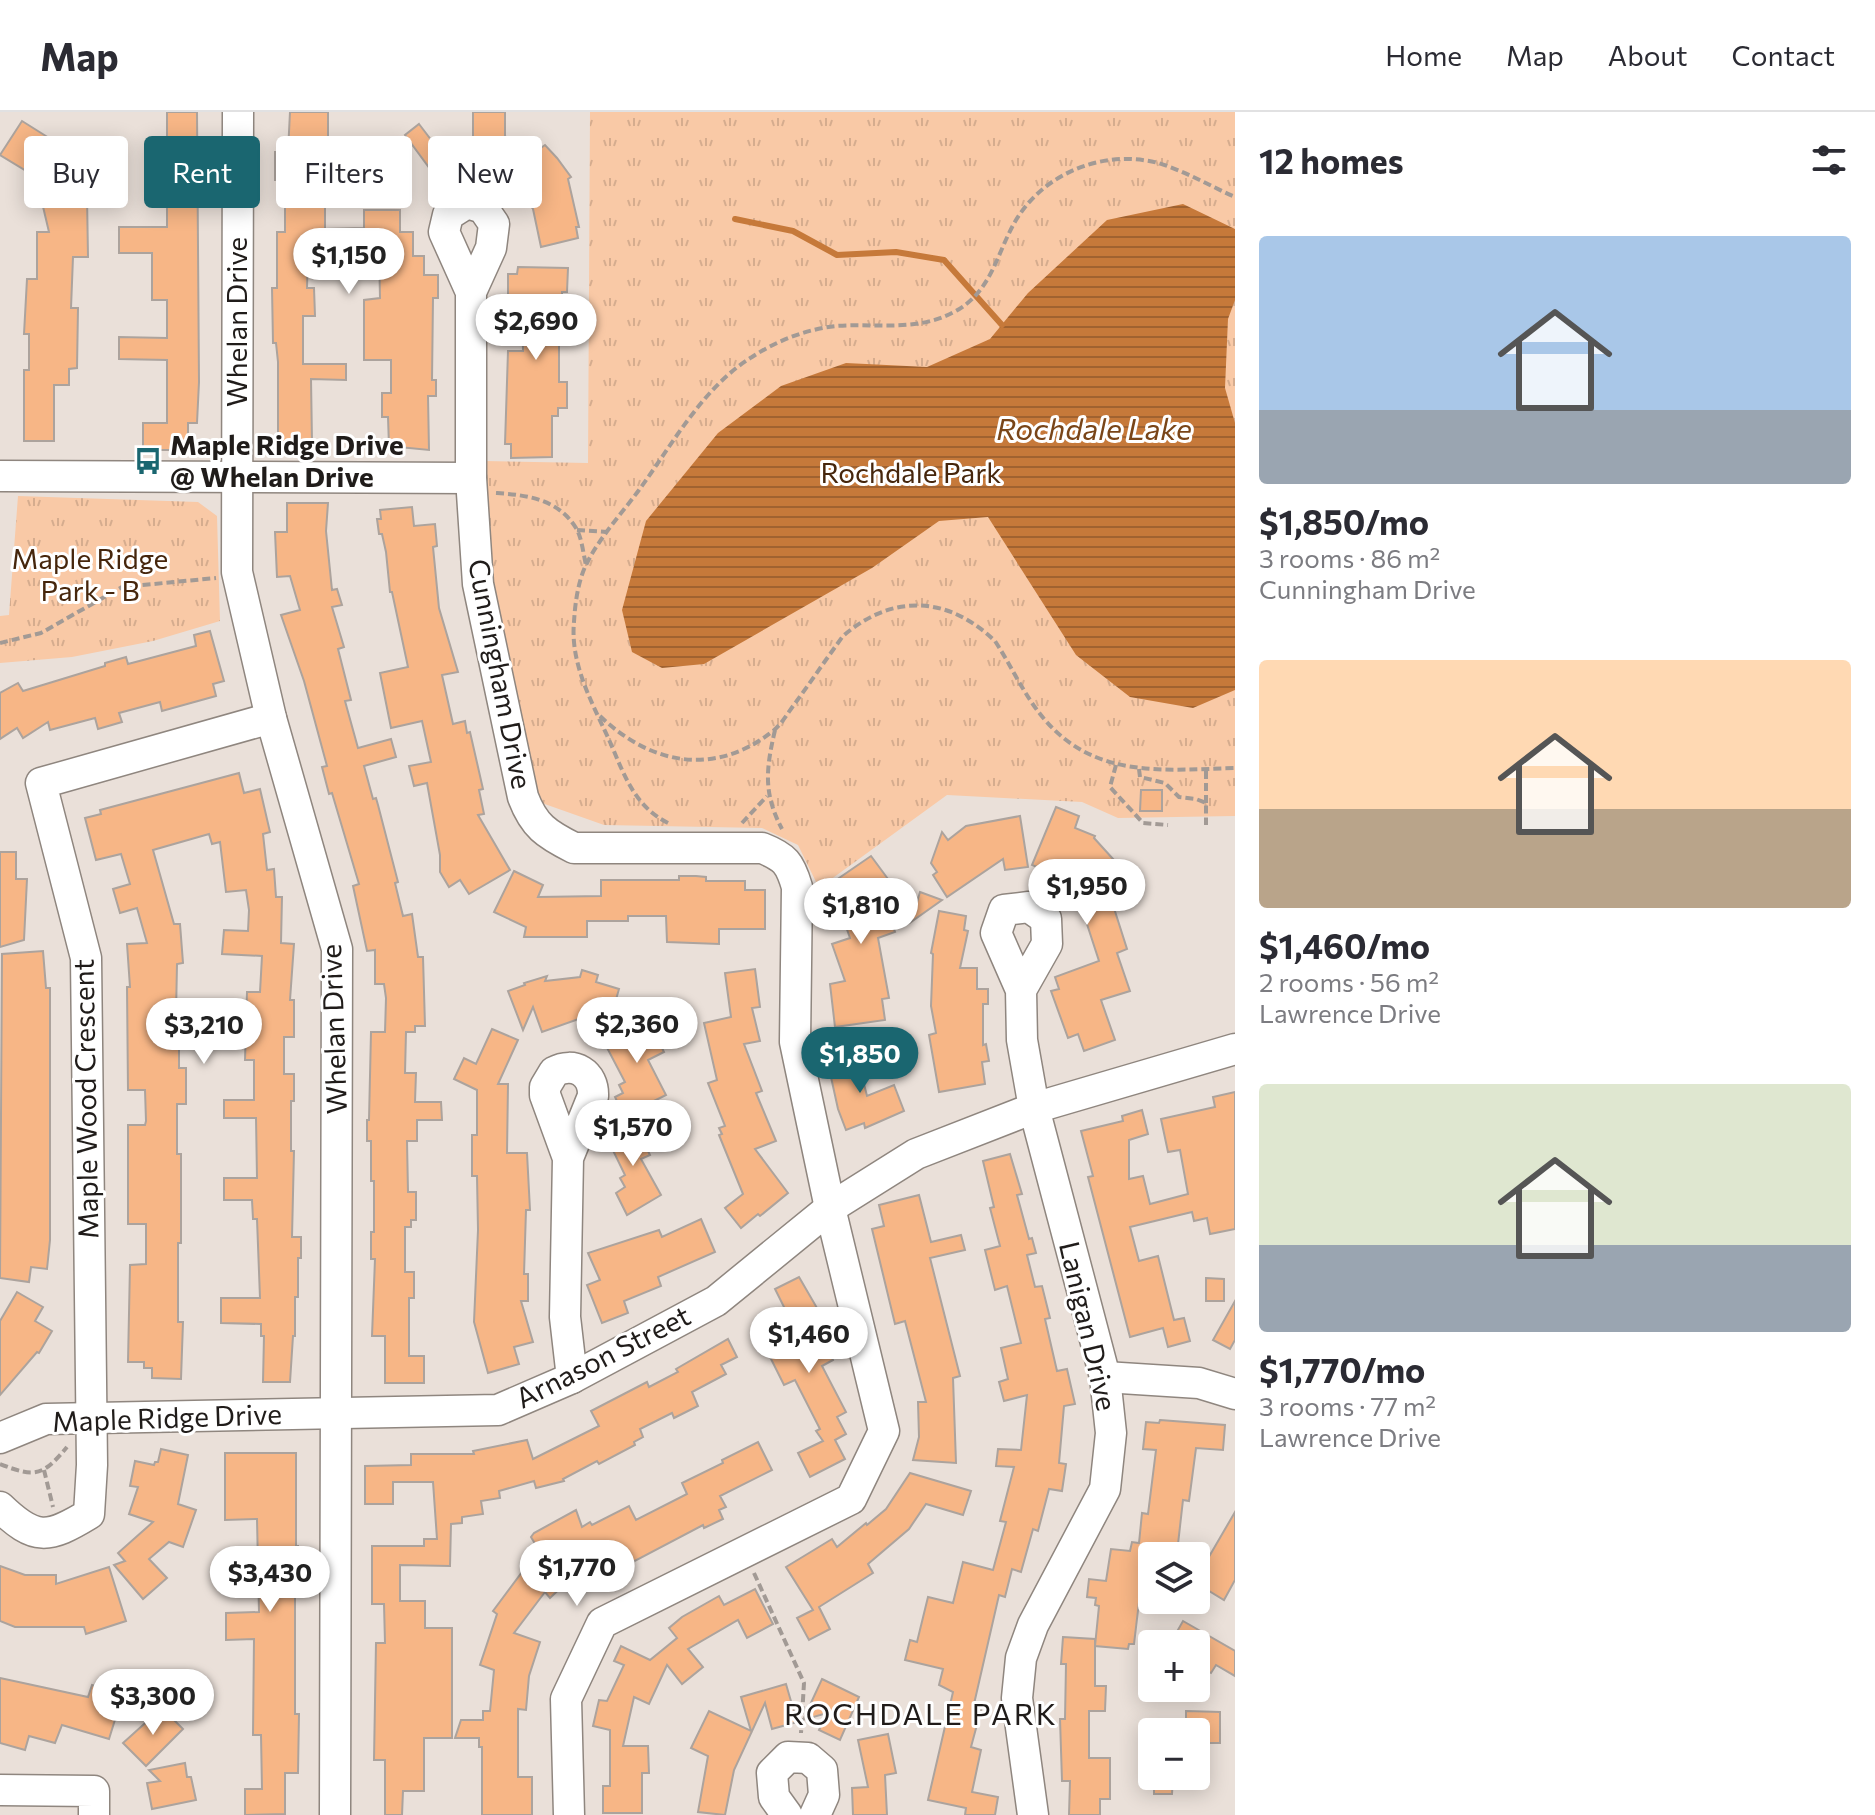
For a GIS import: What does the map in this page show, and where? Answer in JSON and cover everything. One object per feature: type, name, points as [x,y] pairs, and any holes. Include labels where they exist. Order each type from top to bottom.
[{"type":"street","name":"Whelan Drive","points":[[238,112],[237,572],[271,718],[337,949],[335,1815]]},
{"type":"street","name":"Cunningham Drive","points":[[471,292],[471,486],[478,584],[523,797],[531,818],[550,836],[574,848],[739,846],[762,848],[777,854],[791,866],[797,887],[795,1042],[830,1208],[884,1431],[851,1499],[602,1623],[566,1699],[569,1815]]},
{"type":"street","points":[[0,476],[235,475],[471,486]]},
{"type":"street","name":"Maple Wood Crescent","points":[[91,1418],[86,958],[41,783],[271,718]]},
{"type":"street","name":"Lanigan Drive","points":[[1021,990],[1022,1040],[1034,1108],[1105,1377],[1111,1433],[1105,1489],[1033,1625],[1021,1658],[1017,1698],[1033,1815]]},
{"type":"street","name":"Arnason Street","points":[[337,1412],[498,1410],[572,1378],[716,1301],[830,1208],[916,1154],[1034,1108],[1235,1049]]},
{"type":"street","points":[[568,1158],[565,1317],[572,1378]]},
{"type":"street","points":[[1105,1377],[1199,1383],[1235,1394]]},
{"type":"street","name":"Maple Ridge Drive","points":[[0,1438],[46,1419],[337,1412]]},
{"type":"street","points":[[0,1507],[20,1527],[37,1532],[59,1533],[89,1514],[91,1418]]},
{"type":"street","points":[[787,1815],[774,1797],[772,1773],[788,1757],[808,1758],[822,1770],[824,1795],[815,1815]]},
{"type":"street","points":[[0,1790],[94,1791],[94,1815]]},
{"type":"path","points":[[672,847],[672,825],[656,817],[640,803],[628,784],[587,693],[575,650],[573,624],[586,565],[705,400],[751,357],[808,332],[831,327],[924,324],[965,307],[981,292],[1017,219],[1033,198],[1049,185],[1085,165],[1119,159],[1159,164],[1235,197]]},
{"type":"path","points":[[471,486],[549,503],[563,513],[577,530],[586,565]]},
{"type":"path","points":[[577,530],[608,532]]},
{"type":"path","points":[[0,643],[41,633],[122,587],[216,578],[237,572]]},
{"type":"path","points":[[739,846],[740,825],[767,796],[768,761],[775,730],[843,636],[869,617],[887,610],[923,605],[968,618],[995,641],[1034,706],[1061,736],[1093,757],[1139,769],[1235,768]]},
{"type":"path","points":[[598,715],[636,744],[676,759],[723,757],[775,730]]},
{"type":"path","points":[[1116,765],[1110,787],[1143,823],[1168,825]]},
{"type":"path","points":[[1139,769],[1140,777],[1165,783],[1179,797],[1206,803]]},
{"type":"path","points":[[1206,825],[1207,769]]},
{"type":"path","points":[[0,1464],[14,1469],[44,1470],[50,1467],[91,1418]]},
{"type":"path","points":[[44,1470],[59,1533]]},
{"type":"path","points":[[745,1552],[804,1683],[800,1757]]},
{"type":"green space","name":"Rochdale Park","points":[[590,112],[1235,112],[1235,816],[1118,818],[1082,802],[947,795],[819,888],[798,845],[762,828],[604,825],[539,802],[491,583],[484,461],[588,463]]},
{"type":"green space","name":"Maple Ridge Park - B","points":[[18,496],[198,502],[217,516],[220,621],[153,641],[72,657],[0,663],[0,616],[9,615]]},
{"type":"water","name":"Rochdale Lake","points":[[1183,204],[1235,229],[1235,300],[1228,319],[1225,388],[1235,423],[1235,690],[1193,708],[1130,697],[1076,655],[988,517],[939,521],[872,568],[704,664],[662,668],[632,652],[622,610],[646,521],[718,433],[781,386],[846,363],[927,367],[990,339],[1028,293],[1107,220]]},
{"type":"building","points":[[167,112],[197,112],[197,136],[167,136]]},
{"type":"building","points":[[290,112],[328,112],[328,136],[289,136]]},
{"type":"building","points":[[473,112],[505,112],[505,136],[473,136]]},
{"type":"building","points":[[22,121],[46,136],[24,136],[24,170],[0,155]]},
{"type":"building","points":[[419,124],[428,136],[428,166],[412,144],[412,136],[405,135]]},
{"type":"building","points":[[545,145],[571,177],[568,179],[579,227],[576,227],[578,238],[541,247],[533,209],[542,208],[542,147]]},
{"type":"building","points":[[43,208],[87,208],[88,257],[73,257],[71,308],[78,308],[77,368],[69,369],[69,385],[54,385],[54,441],[24,441],[24,370],[29,370],[29,334],[24,334],[27,279],[37,279],[37,232],[49,232]]},
{"type":"building","points":[[167,208],[198,208],[197,423],[188,423],[188,450],[143,450],[143,423],[167,423],[167,360],[119,359],[119,337],[167,338],[167,300],[152,300],[152,253],[119,253],[119,227],[167,227]]},
{"type":"building","points":[[285,208],[325,208],[325,229],[364,228],[364,210],[400,210],[400,232],[413,232],[413,256],[424,256],[424,275],[438,275],[438,298],[433,298],[432,380],[436,380],[436,396],[428,396],[429,450],[389,446],[388,417],[382,417],[382,393],[391,393],[391,360],[364,360],[364,300],[380,298],[379,251],[308,251],[307,288],[314,288],[315,316],[303,316],[303,364],[346,364],[346,380],[311,379],[312,442],[278,442],[278,362],[276,343],[273,343],[272,288],[277,288],[277,232],[285,232]]},
{"type":"building","points":[[518,267],[568,268],[567,292],[562,292],[563,338],[559,338],[559,382],[567,382],[567,408],[558,408],[558,416],[552,416],[552,457],[511,458],[511,444],[505,444],[508,351],[523,351],[522,299],[508,299],[508,274],[517,274]]},
{"type":"building","points":[[287,503],[328,503],[326,531],[332,590],[337,589],[342,605],[332,607],[344,647],[338,649],[351,700],[345,701],[358,748],[391,739],[396,757],[364,766],[373,799],[376,798],[378,805],[398,882],[395,883],[403,916],[412,914],[418,957],[423,957],[425,1026],[415,1026],[415,1032],[406,1032],[405,1073],[416,1073],[415,1102],[441,1102],[442,1120],[417,1120],[417,1141],[407,1141],[408,1192],[416,1192],[416,1220],[411,1220],[411,1227],[405,1227],[405,1272],[414,1272],[414,1298],[409,1298],[409,1356],[424,1356],[424,1383],[385,1383],[385,1336],[372,1336],[374,1181],[371,1181],[371,1141],[367,1141],[367,1120],[371,1032],[385,1032],[386,998],[384,984],[375,984],[375,950],[367,951],[353,886],[359,884],[332,793],[329,794],[322,767],[327,766],[304,681],[281,615],[300,610],[290,576],[277,577],[275,532],[287,532]]},
{"type":"building","points":[[412,507],[414,526],[435,524],[437,546],[433,547],[439,608],[458,672],[442,675],[453,724],[465,721],[467,733],[470,732],[483,789],[479,790],[484,814],[478,815],[510,870],[469,894],[460,880],[449,887],[440,872],[440,855],[427,783],[414,786],[409,766],[431,762],[422,721],[391,728],[380,673],[408,667],[377,519],[381,519],[380,510]]},
{"type":"building","points":[[210,631],[224,681],[213,684],[216,696],[162,711],[160,702],[119,713],[122,722],[98,729],[95,718],[50,730],[48,722],[23,738],[17,728],[0,739],[0,693],[18,683],[23,691],[126,657],[128,664],[196,646],[194,635]]},
{"type":"building","points":[[239,773],[244,793],[260,789],[270,832],[263,834],[267,870],[274,869],[276,897],[282,897],[281,943],[294,944],[290,1000],[294,1000],[294,1037],[284,1037],[284,1074],[294,1074],[294,1101],[291,1101],[291,1151],[294,1151],[292,1237],[301,1237],[301,1258],[298,1258],[298,1297],[295,1297],[290,1382],[263,1382],[264,1336],[261,1336],[261,1324],[221,1323],[221,1298],[260,1298],[257,1219],[253,1219],[252,1200],[224,1200],[224,1178],[257,1178],[256,1118],[224,1118],[224,1100],[254,1100],[254,1060],[245,1060],[247,992],[260,992],[262,956],[222,954],[224,930],[248,931],[249,910],[246,890],[226,892],[220,842],[212,844],[209,834],[153,850],[174,924],[180,924],[183,963],[177,964],[176,1014],[179,1014],[179,1068],[186,1068],[186,1104],[177,1104],[177,1154],[181,1154],[178,1322],[183,1322],[181,1379],[152,1378],[152,1368],[144,1368],[144,1362],[128,1362],[130,1265],[146,1264],[146,1224],[128,1224],[128,1125],[145,1125],[146,1121],[145,1090],[128,1090],[127,987],[130,987],[127,944],[147,943],[137,908],[120,913],[113,889],[130,884],[121,854],[96,860],[85,818],[101,814],[100,810]]},
{"type":"building","points":[[1141,790],[1162,790],[1162,811],[1140,811]]},
{"type":"building","points":[[1056,807],[1079,816],[1075,828],[1095,836],[1123,870],[1112,880],[1125,894],[1113,905],[1127,949],[1117,953],[1130,991],[1101,1000],[1115,1040],[1084,1051],[1078,1034],[1068,1038],[1051,991],[1059,989],[1055,977],[1099,961],[1084,915],[1064,894],[1076,883],[1032,865]]},
{"type":"building","points":[[1020,816],[1028,867],[1005,870],[1003,859],[947,897],[933,875],[937,872],[931,863],[942,832],[948,840],[966,826]]},
{"type":"building","points":[[0,852],[16,852],[16,879],[27,879],[24,940],[0,947]]},
{"type":"building","points":[[871,856],[888,879],[879,886],[895,932],[878,938],[889,998],[882,999],[885,1020],[835,1027],[830,984],[845,981],[832,944],[850,938],[844,921],[850,919],[826,887]]},
{"type":"building","points":[[514,871],[543,885],[538,897],[601,896],[601,880],[679,880],[679,876],[696,876],[706,877],[706,881],[745,881],[745,890],[765,890],[765,929],[719,929],[719,944],[667,942],[666,916],[628,916],[628,921],[587,921],[587,937],[524,937],[526,927],[494,912]]},
{"type":"building","points":[[920,892],[942,900],[911,922]]},
{"type":"building","points":[[939,911],[966,916],[964,930],[968,931],[960,968],[977,968],[977,989],[988,989],[988,1004],[983,1004],[983,1045],[986,1044],[989,1061],[982,1062],[985,1084],[939,1092],[929,1035],[936,1033],[931,1006],[931,953]]},
{"type":"building","points":[[43,951],[46,988],[50,988],[50,1240],[47,1269],[31,1267],[29,1282],[0,1278],[2,954]]},
{"type":"building","points":[[755,969],[760,1007],[752,1008],[760,1041],[744,1044],[762,1091],[756,1093],[776,1141],[755,1149],[788,1193],[741,1228],[725,1208],[743,1194],[719,1135],[722,1134],[719,1128],[725,1126],[708,1083],[717,1080],[704,1023],[731,1017],[725,973]]},
{"type":"building","points":[[582,970],[598,975],[596,982],[619,989],[605,1038],[582,1031],[587,1016],[542,1032],[533,1007],[523,1030],[508,991],[547,976],[545,981],[580,977]]},
{"type":"building","points":[[648,1019],[649,1022],[654,1019],[665,1039],[659,1042],[664,1052],[648,1060],[666,1095],[624,1116],[615,1097],[623,1093],[619,1085],[625,1082],[604,1042]]},
{"type":"building","points":[[492,1029],[518,1040],[498,1084],[508,1084],[507,1153],[527,1153],[530,1210],[526,1210],[524,1274],[528,1274],[528,1301],[521,1301],[533,1342],[514,1347],[519,1364],[488,1373],[474,1322],[478,1230],[477,1176],[472,1176],[472,1135],[477,1135],[477,1090],[454,1079],[464,1058],[476,1064]]},
{"type":"building","points":[[856,1052],[867,1096],[894,1085],[904,1111],[865,1128],[864,1123],[846,1130],[827,1059]]},
{"type":"building","points":[[1235,1092],[1235,1229],[1210,1234],[1207,1218],[1194,1221],[1192,1212],[1130,1227],[1139,1261],[1158,1256],[1174,1320],[1184,1318],[1190,1341],[1168,1347],[1163,1328],[1130,1337],[1088,1177],[1093,1176],[1081,1131],[1123,1121],[1122,1116],[1142,1110],[1148,1134],[1129,1140],[1129,1179],[1143,1176],[1150,1204],[1188,1194],[1180,1150],[1168,1152],[1161,1119],[1215,1107],[1213,1097]]},
{"type":"building","points":[[633,1121],[650,1155],[641,1159],[661,1195],[627,1215],[616,1193],[625,1187],[620,1178],[625,1175],[605,1134]]},
{"type":"building","points":[[1010,1154],[1022,1194],[1017,1195],[1036,1253],[1027,1255],[1035,1287],[1042,1286],[1050,1318],[1045,1319],[1057,1371],[1067,1369],[1075,1404],[1064,1406],[1059,1463],[1066,1464],[1062,1491],[1049,1489],[1038,1531],[1033,1529],[1021,1572],[1012,1569],[1005,1597],[999,1595],[974,1704],[982,1706],[971,1747],[981,1750],[972,1792],[998,1797],[995,1815],[965,1815],[966,1808],[928,1800],[953,1692],[939,1685],[943,1669],[905,1660],[910,1640],[917,1642],[928,1597],[953,1603],[963,1562],[993,1570],[1006,1522],[1000,1521],[1014,1467],[996,1466],[998,1449],[1021,1450],[1027,1395],[1004,1401],[999,1382],[1008,1379],[1001,1348],[1021,1343],[1007,1286],[995,1290],[985,1250],[1000,1246],[983,1161]]},
{"type":"building","points":[[919,1195],[931,1242],[961,1235],[965,1250],[930,1258],[960,1376],[953,1378],[956,1463],[913,1460],[919,1437],[918,1402],[926,1402],[905,1321],[895,1324],[872,1229],[884,1226],[879,1205]]},
{"type":"building","points":[[701,1219],[715,1252],[658,1277],[661,1286],[624,1301],[628,1313],[602,1323],[587,1285],[600,1280],[588,1253],[659,1230],[662,1237]]},
{"type":"building","points":[[799,1277],[817,1308],[809,1312],[833,1360],[822,1366],[846,1412],[837,1417],[846,1434],[835,1440],[845,1459],[810,1477],[798,1453],[823,1441],[816,1431],[820,1429],[795,1380],[784,1385],[765,1347],[796,1331],[775,1289]]},
{"type":"building","points":[[1206,1278],[1224,1279],[1224,1301],[1206,1301]]},
{"type":"building","points":[[17,1292],[43,1307],[35,1321],[52,1331],[39,1353],[0,1395],[0,1321]]},
{"type":"building","points":[[1235,1301],[1235,1340],[1230,1349],[1213,1340]]},
{"type":"building","points":[[728,1339],[737,1357],[721,1365],[726,1374],[692,1392],[698,1406],[674,1418],[672,1413],[640,1429],[643,1437],[634,1442],[635,1445],[599,1464],[597,1461],[564,1481],[536,1488],[534,1481],[499,1491],[500,1498],[481,1501],[483,1514],[462,1517],[462,1523],[451,1524],[450,1566],[400,1565],[400,1601],[425,1601],[425,1628],[452,1628],[452,1738],[424,1738],[424,1791],[403,1791],[402,1815],[385,1815],[385,1760],[374,1760],[376,1643],[385,1643],[384,1604],[372,1604],[372,1546],[424,1546],[424,1539],[437,1539],[433,1482],[393,1482],[393,1504],[365,1504],[365,1466],[411,1465],[411,1454],[474,1454],[473,1451],[527,1440],[533,1459],[599,1426],[591,1411],[647,1382],[649,1387],[678,1372],[676,1369]]},
{"type":"building","points":[[1160,1420],[1225,1425],[1223,1450],[1196,1448],[1189,1501],[1183,1500],[1178,1542],[1139,1542],[1142,1513],[1148,1514],[1156,1450],[1143,1449],[1146,1422],[1159,1423]]},
{"type":"building","points":[[758,1442],[772,1470],[720,1496],[726,1507],[719,1510],[723,1519],[704,1528],[703,1525],[612,1573],[605,1561],[572,1577],[550,1598],[545,1592],[514,1633],[540,1642],[529,1676],[526,1710],[518,1709],[518,1777],[532,1777],[532,1815],[482,1815],[482,1747],[479,1747],[479,1738],[455,1738],[461,1720],[483,1720],[483,1711],[490,1711],[494,1670],[480,1665],[497,1614],[493,1611],[540,1552],[531,1537],[576,1510],[582,1527],[629,1506],[636,1520],[687,1494],[682,1483]]},
{"type":"building","points":[[161,1449],[188,1455],[178,1504],[196,1510],[183,1547],[169,1542],[149,1559],[167,1578],[143,1599],[114,1565],[125,1561],[118,1553],[153,1522],[129,1514],[138,1487],[130,1486],[135,1461],[154,1465],[158,1462]]},
{"type":"building","points":[[225,1453],[296,1453],[299,1573],[295,1573],[295,1714],[299,1714],[298,1773],[285,1773],[285,1814],[245,1815],[245,1789],[262,1789],[261,1735],[253,1735],[254,1639],[226,1640],[226,1613],[259,1612],[257,1519],[225,1520]]},
{"type":"building","points":[[910,1473],[971,1491],[963,1515],[926,1504],[909,1529],[868,1564],[873,1573],[819,1607],[830,1629],[809,1640],[797,1618],[813,1610],[786,1567],[832,1539],[837,1547],[867,1525],[886,1509]]},
{"type":"building","points":[[1235,1512],[1235,1580],[1224,1600],[1210,1592],[1210,1555]]},
{"type":"building","points":[[1132,1542],[1138,1543],[1138,1610],[1134,1644],[1129,1644],[1128,1649],[1095,1646],[1099,1606],[1095,1605],[1096,1598],[1087,1597],[1089,1579],[1106,1581],[1111,1549],[1130,1551]]},
{"type":"building","points":[[0,1566],[25,1575],[56,1575],[56,1584],[109,1567],[126,1621],[86,1634],[84,1627],[15,1627],[0,1621]]},
{"type":"building","points":[[755,1589],[773,1624],[747,1638],[738,1620],[688,1649],[703,1667],[682,1684],[667,1665],[649,1704],[634,1697],[623,1746],[648,1746],[649,1773],[642,1773],[642,1813],[603,1813],[603,1786],[610,1786],[610,1730],[593,1726],[599,1700],[607,1701],[624,1665],[614,1661],[621,1646],[650,1660],[677,1638],[669,1628],[682,1617],[719,1596],[724,1605]]},
{"type":"building","points":[[1183,1621],[1199,1630],[1178,1630]]},
{"type":"building","points":[[1063,1637],[1095,1639],[1095,1686],[1106,1686],[1105,1711],[1089,1711],[1089,1758],[1110,1758],[1110,1799],[1100,1799],[1100,1815],[1069,1815],[1070,1781],[1062,1781],[1060,1719],[1065,1719],[1066,1664],[1061,1664]]},
{"type":"building","points":[[1210,1637],[1235,1651],[1235,1676],[1216,1665],[1211,1673]]},
{"type":"building","points":[[0,1678],[88,1697],[92,1685],[123,1694],[109,1739],[62,1725],[55,1743],[29,1736],[25,1750],[0,1743]]},
{"type":"building","points":[[822,1679],[859,1697],[840,1740],[819,1730],[827,1713],[803,1720]]},
{"type":"building","points":[[786,1684],[797,1722],[772,1729],[765,1703],[734,1770],[725,1815],[698,1812],[708,1756],[691,1748],[709,1711],[751,1731],[741,1697]]},
{"type":"building","points":[[162,1708],[183,1729],[146,1766],[123,1743]]},
{"type":"building","points":[[1186,1711],[1220,1712],[1220,1743],[1210,1743],[1210,1718],[1186,1718]]},
{"type":"building","points":[[888,1734],[896,1773],[885,1775],[887,1815],[853,1815],[852,1788],[868,1787],[858,1740]]},
{"type":"building","points":[[185,1763],[196,1800],[152,1809],[147,1783],[160,1781],[149,1770]]},
{"type":"building","points":[[1154,1790],[1172,1790],[1172,1794],[1154,1794]]},
{"type":"waterway","points":[[735,219],[793,231],[837,255],[896,252],[944,260],[1002,325]]},
{"type":"place","name":"Maple Ridge Drive @ Whelan Drive","points":[[148,461]]},
{"type":"district","name":"ROCHDALE PARK","points":[[921,1715]]}]
